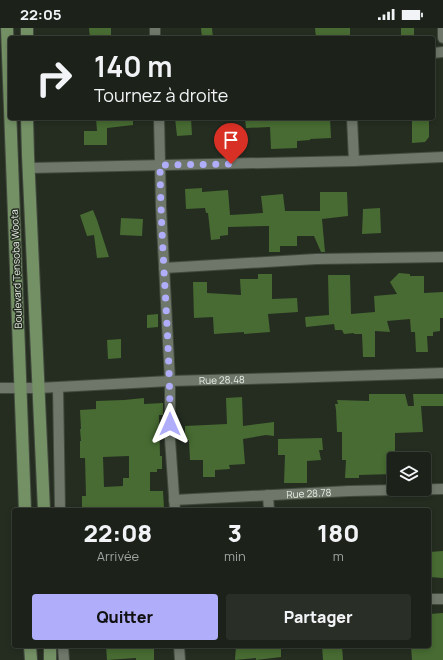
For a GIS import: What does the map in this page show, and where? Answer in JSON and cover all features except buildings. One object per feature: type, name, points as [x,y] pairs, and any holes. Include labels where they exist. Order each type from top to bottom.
[{"type":"main road","name":"Boulevard Tensoba Woota","points":[[7,28],[8,54]]},
{"type":"main road","name":"Boulevard Tensoba Woota","points":[[11,120],[25,508]]},
{"type":"main road","name":"Boulevard Tensoba Woota","points":[[27,120],[44,508]]},
{"type":"main road","points":[[30,648],[31,660]]},
{"type":"main road","points":[[50,648],[50,660]]},
{"type":"street","points":[[443,28],[443,38]]},
{"type":"street","points":[[159,120],[161,207],[170,381],[170,439],[175,505]]},
{"type":"street","points":[[352,120],[354,161]]},
{"type":"street","points":[[29,168],[354,161],[443,157]]},
{"type":"street","points":[[164,268],[316,259],[443,256]]},
{"type":"street","name":"Rue 28.48","points":[[0,388],[39,388],[170,381],[443,372]]},
{"type":"street","points":[[58,387],[60,508]]},
{"type":"street","name":"Rue 28.78","points":[[175,505],[268,495],[348,491],[443,489]]},
{"type":"street","points":[[268,495],[269,508]]},
{"type":"street","points":[[431,599],[443,598]]},
{"type":"street","points":[[63,648],[64,660]]},
{"type":"street","points":[[179,648],[180,660]]},
{"type":"route","points":[[170,424],[170,381],[160,165],[231,164]]}]
